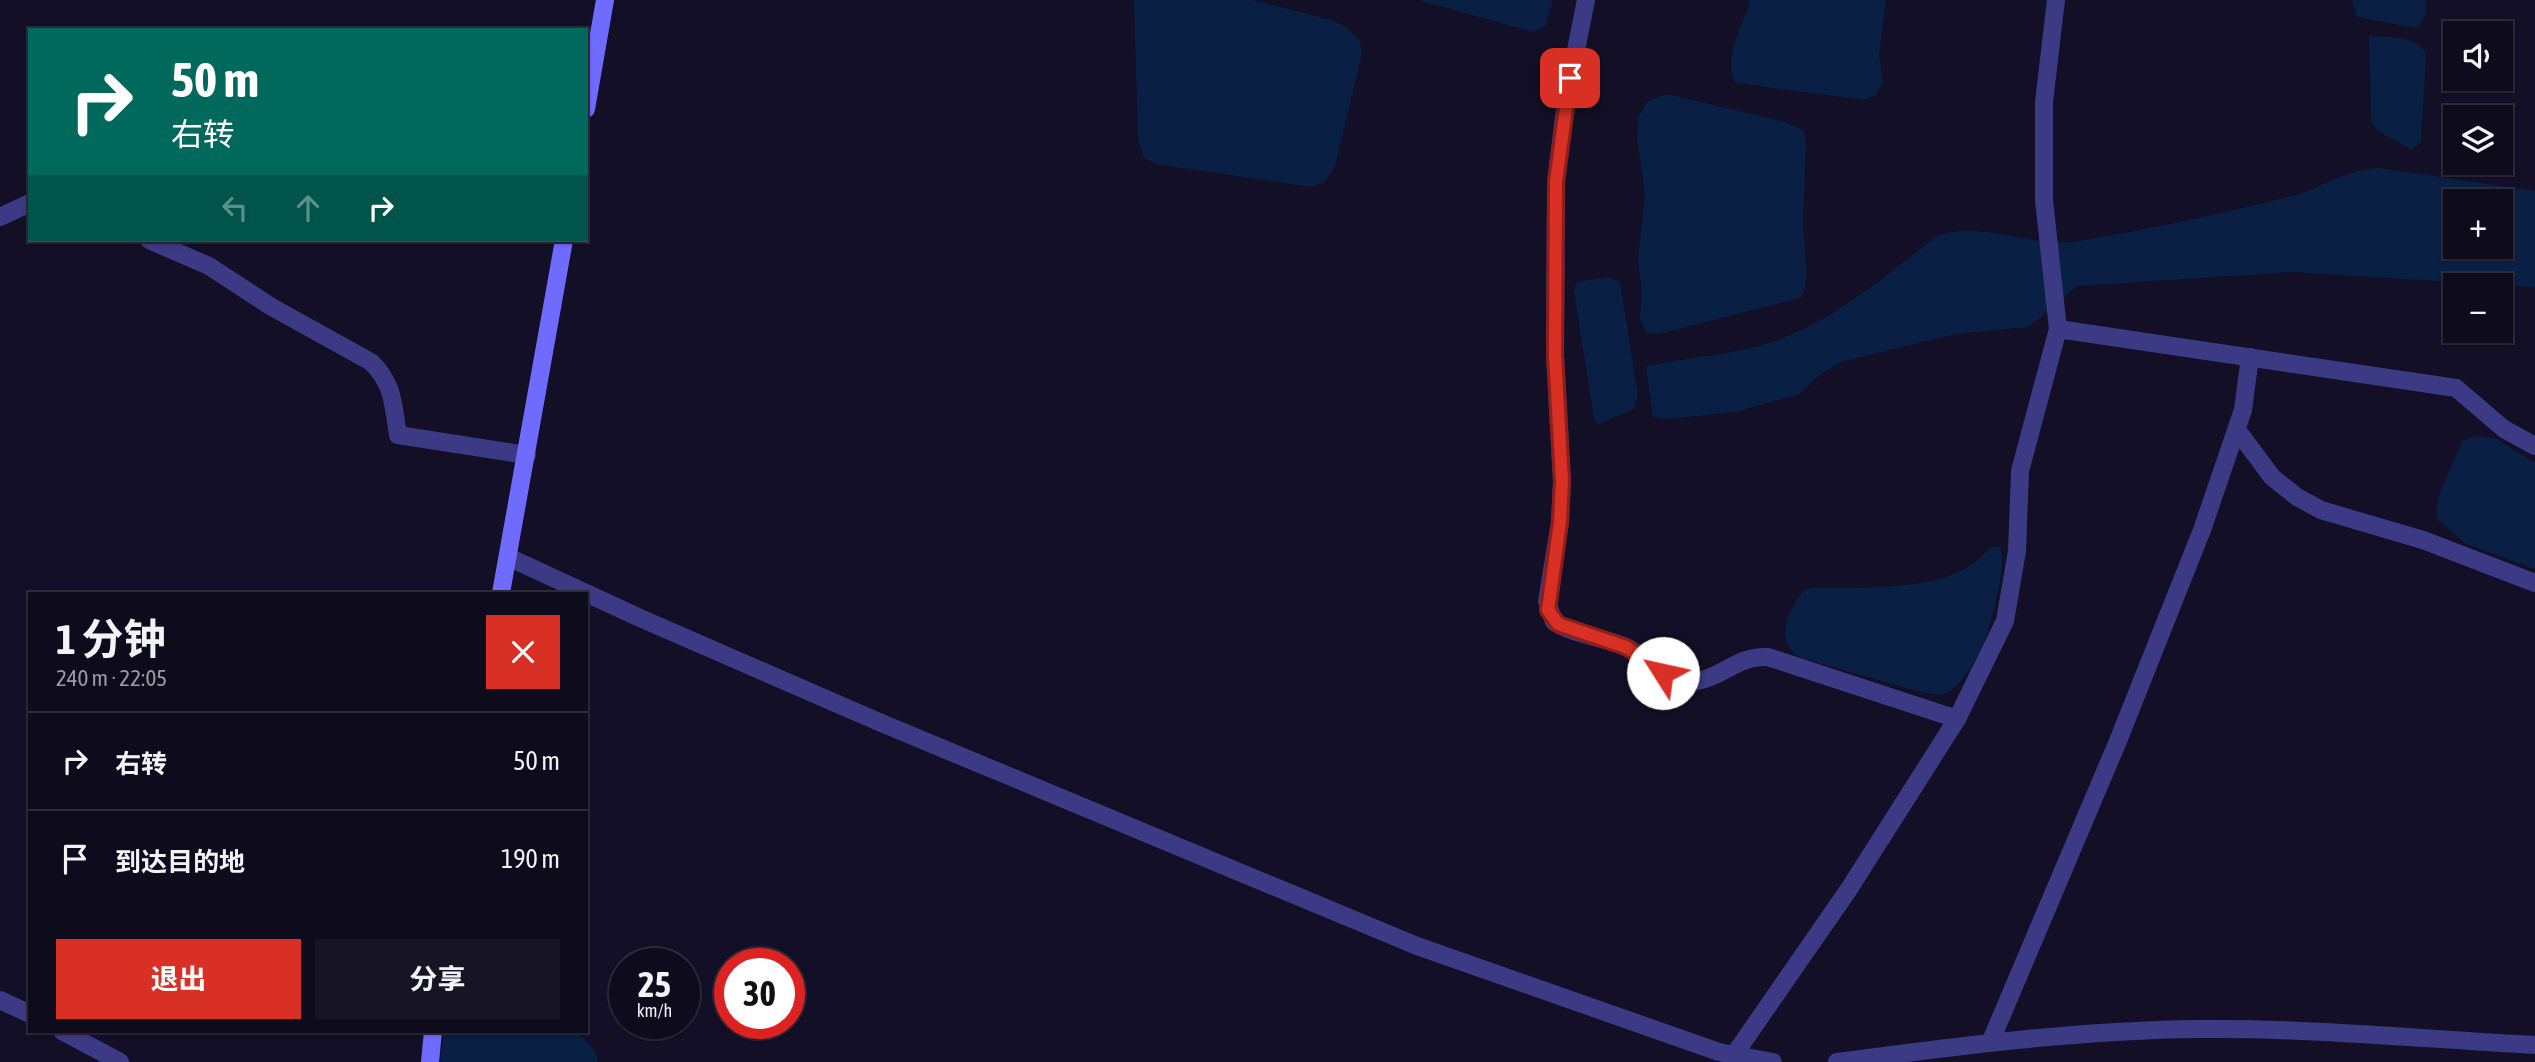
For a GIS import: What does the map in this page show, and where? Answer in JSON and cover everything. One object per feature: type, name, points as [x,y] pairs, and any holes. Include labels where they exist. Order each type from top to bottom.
[{"type":"street","points":[[588,98],[605,0]]},
{"type":"street","points":[[1586,0],[1566,100],[1556,182],[1555,355],[1562,481],[1560,522],[1547,601],[1554,622],[1626,647],[1663,673],[1680,680],[1706,679],[1742,660],[1777,658],[1957,719]]},
{"type":"street","points":[[1730,1057],[1849,889],[1957,719],[2005,621],[2017,551],[2020,471],[2058,329],[2044,200],[2044,102],[2056,0]]},
{"type":"street","points":[[0,217],[28,204]]},
{"type":"street","points":[[154,242],[209,266],[270,306],[370,362],[382,373],[390,387],[398,435],[527,455]]},
{"type":"street","points":[[501,592],[564,242]]},
{"type":"street","points":[[2058,329],[2456,388],[2504,429],[2535,446]]},
{"type":"street","points":[[1990,1043],[2118,741],[2202,530],[2243,410],[2250,357]]},
{"type":"street","points":[[2237,430],[2272,477],[2297,497],[2321,510],[2423,540],[2535,583]]},
{"type":"street","points":[[508,557],[584,592]]},
{"type":"street","points":[[588,594],[879,722],[1429,951],[1730,1057],[1773,1062]]},
{"type":"street","points":[[0,1000],[28,1013]]},
{"type":"street","points":[[1837,1062],[2115,1031],[2201,1029],[2535,1045]]},
{"type":"street","points":[[66,1033],[120,1062]]},
{"type":"street","points":[[430,1062],[433,1033]]},
{"type":"water","points":[[1134,0],[1252,0],[1334,21],[1346,27],[1360,41],[1362,54],[1335,166],[1324,183],[1311,187],[1156,164],[1144,158],[1138,140]]},
{"type":"water","points":[[1418,0],[1553,0],[1545,27],[1533,32]]},
{"type":"water","points":[[1750,0],[1886,0],[1879,55],[1883,82],[1877,94],[1865,100],[1736,83],[1732,74],[1732,53]]},
{"type":"water","points":[[2352,0],[2426,0],[2425,16],[2415,28],[2357,17]]},
{"type":"water","points":[[2369,36],[2410,40],[2417,43],[2426,55],[2421,141],[2412,150],[2378,131],[2371,120]]},
{"type":"water","points":[[1667,94],[1785,122],[1803,130],[1806,137],[1803,226],[1807,273],[1804,293],[1800,298],[1659,334],[1646,332],[1640,320],[1642,292],[1638,259],[1645,193],[1637,138],[1638,118],[1648,101]]},
{"type":"water","points":[[2379,168],[2535,191],[2535,287],[2513,286],[2513,273],[2443,273],[2443,281],[2292,272],[2077,286],[2029,327],[1955,334],[1841,362],[1821,374],[1799,394],[1735,412],[1668,419],[1653,417],[1646,367],[1741,350],[1795,333],[1859,296],[1937,236],[1971,231],[2043,241],[2079,241],[2288,197],[2354,172]]},
{"type":"water","points":[[1608,277],[1620,282],[1638,396],[1634,409],[1599,424],[1594,420],[1574,291],[1577,282]]},
{"type":"water","points":[[2475,436],[2495,438],[2535,463],[2535,569],[2466,544],[2436,518],[2438,498],[2462,441]]},
{"type":"water","points":[[1993,546],[2000,547],[2002,566],[1991,622],[1974,662],[1949,692],[1938,694],[1917,691],[1801,658],[1787,643],[1786,625],[1793,606],[1804,590],[1822,587],[1899,586],[1931,581],[1960,572]]},
{"type":"water","points":[[444,1033],[576,1033],[589,1044],[598,1062],[440,1062]]},
{"type":"route","points":[[1570,78],[1556,182],[1555,355],[1562,481],[1560,522],[1547,601],[1548,610],[1554,622],[1626,647],[1663,673]]}]
